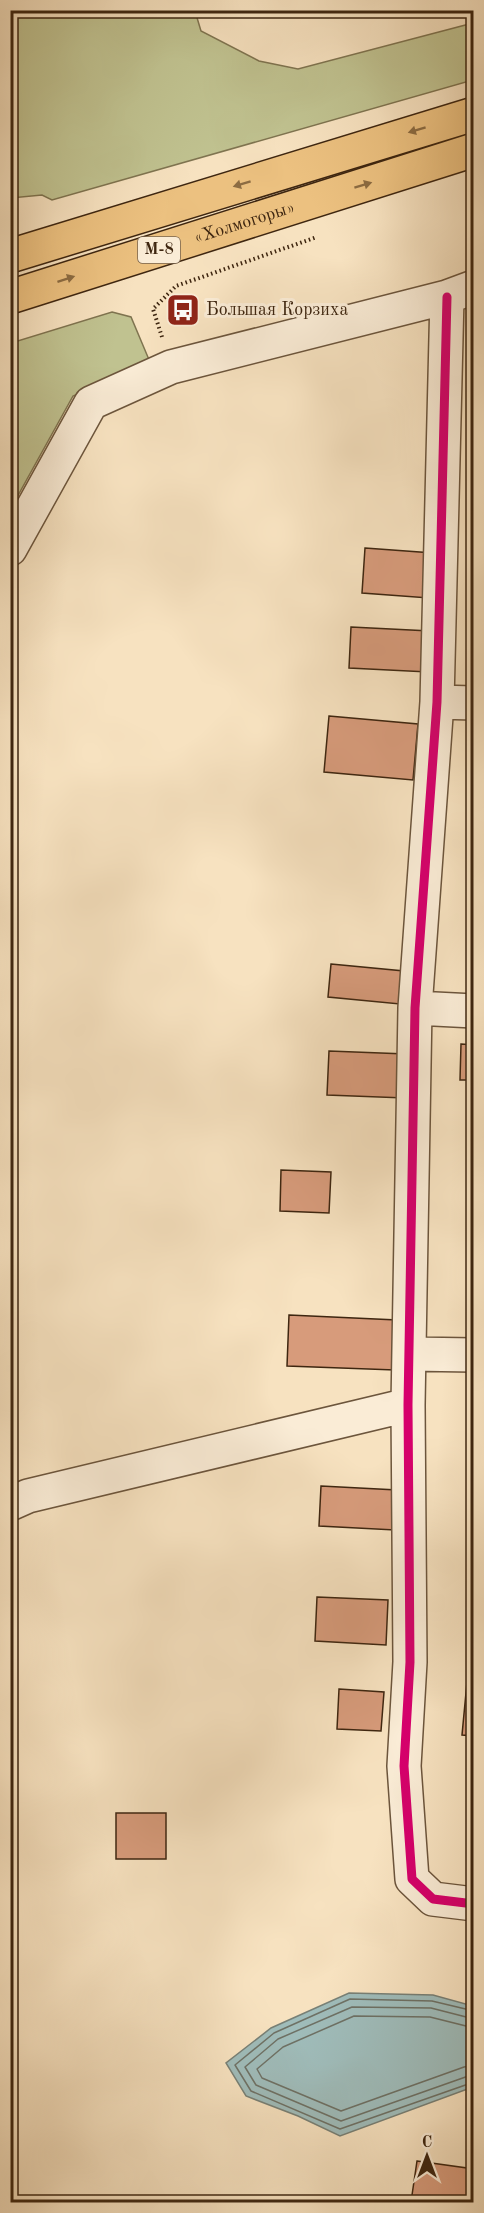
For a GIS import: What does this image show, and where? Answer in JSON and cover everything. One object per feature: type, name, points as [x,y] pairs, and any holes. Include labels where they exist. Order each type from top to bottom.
[{"type":"main road","name":"«Холмогоры»","points":[[10,256],[297,166],[474,114]]},
{"type":"main road","name":"«Холмогоры»","points":[[10,297],[474,150]]},
{"type":"street","points":[[10,549],[91,403],[171,367],[460,292],[437,702],[415,1008],[408,1405],[410,1662],[404,1766],[412,1879],[434,1899],[474,1904]]},
{"type":"street","points":[[437,702],[474,703]]},
{"type":"street","points":[[415,1008],[474,1011]]},
{"type":"street","points":[[410,1354],[474,1355]]},
{"type":"street","points":[[10,1504],[28,1496],[408,1405]]},
{"type":"path","points":[[153,309],[176,286],[319,236]]},
{"type":"green space","points":[[10,11],[195,11],[201,31],[259,61],[298,69],[473,23],[473,80],[52,200],[42,195],[11,198]]},
{"type":"green space","points":[[112,312],[131,317],[150,362],[73,396],[11,508],[11,343]]},
{"type":"water","points":[[349,1993],[433,1995],[473,2006],[473,2087],[340,2136],[298,2116],[246,2096],[226,2063],[271,2028]]},
{"type":"building","points":[[365,548],[433,553],[429,598],[362,593]]},
{"type":"building","points":[[351,627],[430,631],[428,672],[349,668]]},
{"type":"building","points":[[329,716],[418,724],[413,780],[324,772]]},
{"type":"building","points":[[331,964],[404,971],[400,1004],[328,997]]},
{"type":"building","points":[[461,1044],[474,1045],[474,1080],[460,1080]]},
{"type":"building","points":[[329,1051],[406,1054],[405,1098],[327,1095]]},
{"type":"building","points":[[281,1170],[331,1172],[329,1213],[280,1211]]},
{"type":"building","points":[[289,1315],[397,1320],[395,1370],[287,1366]]},
{"type":"building","points":[[321,1486],[397,1490],[395,1530],[319,1526]]},
{"type":"building","points":[[317,1597],[388,1600],[386,1645],[315,1641]]},
{"type":"building","points":[[467,1682],[474,1683],[474,1736],[462,1735]]},
{"type":"building","points":[[339,1689],[384,1692],[381,1731],[337,1729]]},
{"type":"building","points":[[116,1813],[166,1813],[166,1859],[116,1859]]},
{"type":"building","points":[[417,2161],[474,2169],[474,2202],[411,2202]]},
{"type":"cycle path","points":[[447,297],[437,702],[415,1008],[408,1405],[410,1662],[404,1766],[412,1879],[433,1899],[474,1904]]},
{"type":"place","name":"Большая Корзиха","points":[[183,310]]}]
